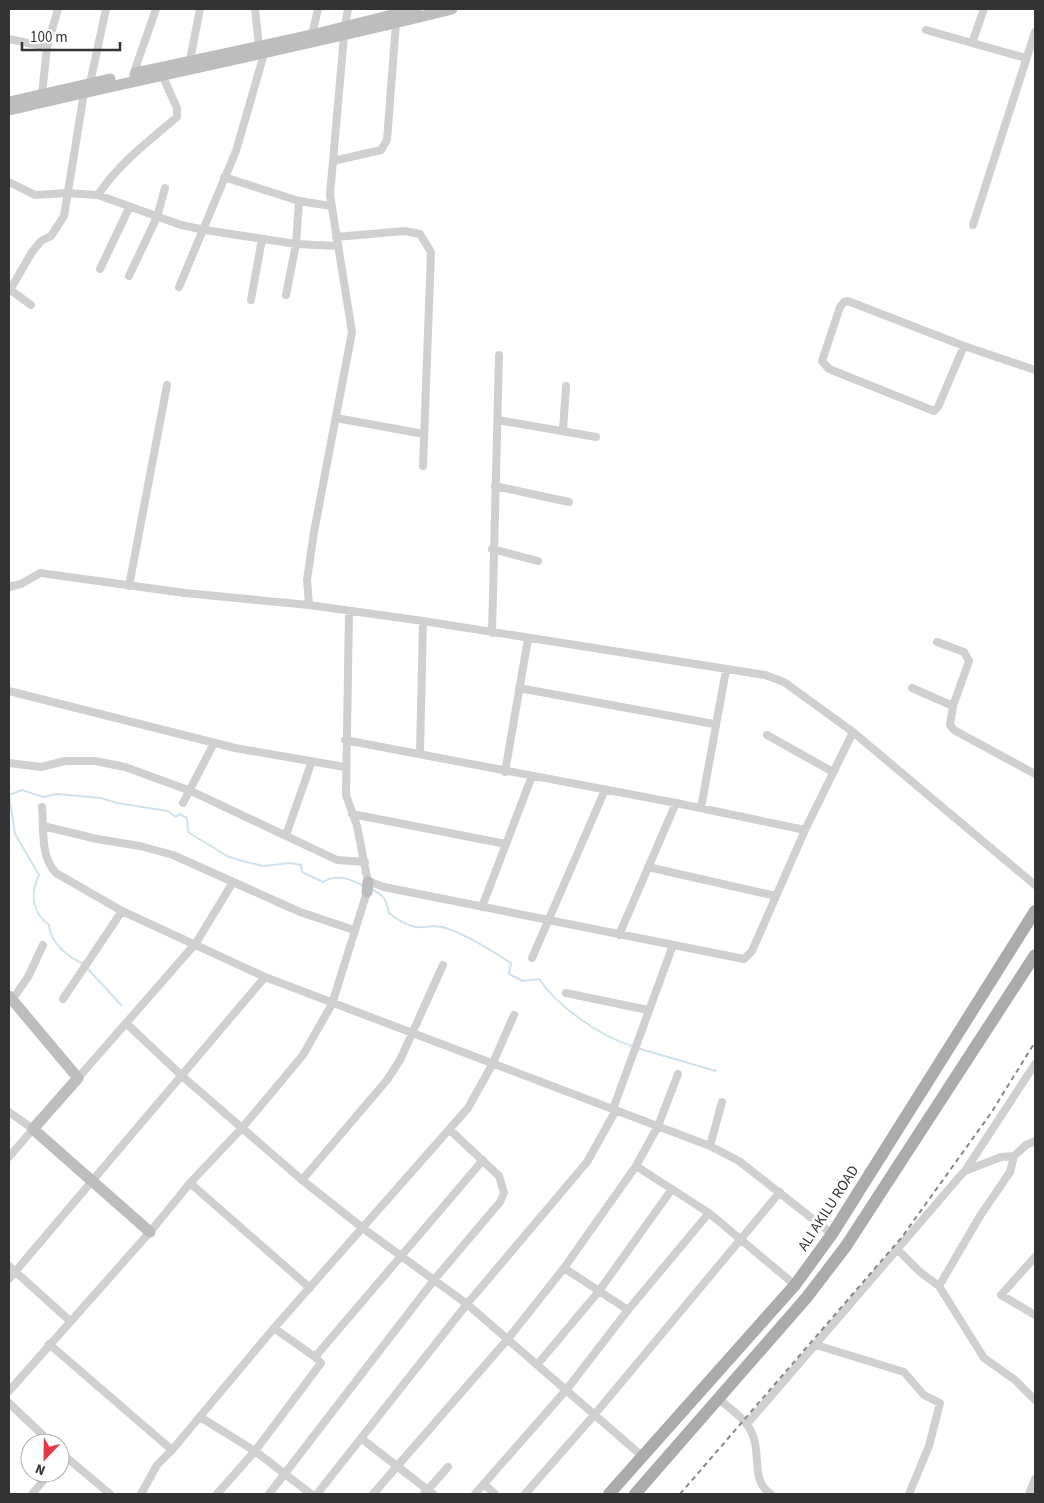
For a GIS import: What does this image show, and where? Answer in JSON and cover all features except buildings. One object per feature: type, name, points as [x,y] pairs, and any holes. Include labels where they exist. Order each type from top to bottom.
[{"type":"main road","name":"ALI AKILU ROAD","points":[[610,1494],[795,1285],[832,1234],[1035,911]]},
{"type":"main road","points":[[635,1494],[807,1297],[846,1246],[1034,961]]},
{"type":"main road","points":[[946,1052],[965,1065]]},
{"type":"street","points":[[42,94],[47,47],[58,9]]},
{"type":"street","points":[[31,305],[10,290],[32,252],[41,241],[51,236],[62,220],[87,88],[106,9]]},
{"type":"street","points":[[133,77],[156,9]]},
{"type":"street","points":[[190,60],[200,9]]},
{"type":"street","points":[[179,287],[205,230],[236,150],[261,50],[255,9]]},
{"type":"street","points":[[312,35],[318,9]]},
{"type":"street","points":[[310,605],[307,580],[314,532],[352,332],[330,195],[344,31],[348,9]]},
{"type":"street","points":[[133,77],[162,75],[216,59],[344,31],[416,9]]},
{"type":"street","points":[[261,50],[312,35],[396,23],[452,9]]},
{"type":"street","points":[[972,43],[984,9]]},
{"type":"street","points":[[333,161],[381,150],[386,140],[396,23]]},
{"type":"street","points":[[926,30],[1026,58]]},
{"type":"street","points":[[974,225],[1035,32]]},
{"type":"street","points":[[9,39],[47,47]]},
{"type":"street","points":[[9,110],[190,60],[216,59]]},
{"type":"street","points":[[98,195],[108,180],[128,159],[177,117],[177,108],[162,75]]},
{"type":"street","points":[[9,102],[42,94],[87,88]]},
{"type":"street","points":[[224,177],[299,201],[332,206]]},
{"type":"street","points":[[9,182],[36,194],[98,195],[129,208],[205,230],[296,244],[337,246]]},
{"type":"street","points":[[129,276],[157,217],[165,188]]},
{"type":"street","points":[[286,295],[296,244],[299,201]]},
{"type":"street","points":[[100,269],[129,208]]},
{"type":"street","points":[[336,237],[405,231],[420,234],[431,252],[423,466]]},
{"type":"street","points":[[250,300],[262,238]]},
{"type":"street","points":[[964,346],[938,407],[934,411],[829,369],[822,361],[840,307],[844,302],[848,301],[964,346],[1035,370]]},
{"type":"street","points":[[492,633],[492,549],[498,420],[498,355]]},
{"type":"street","points":[[129,586],[167,385]]},
{"type":"street","points":[[563,430],[566,386]]},
{"type":"street","points":[[336,418],[424,434]]},
{"type":"street","points":[[498,420],[596,437]]},
{"type":"street","points":[[495,486],[569,502]]},
{"type":"street","points":[[492,549],[538,561]]},
{"type":"street","points":[[9,586],[21,584],[40,573],[185,594],[310,605],[423,621],[528,639],[641,654],[726,670],[765,675],[784,682],[853,732],[1035,884]]},
{"type":"street","points":[[9,1391],[69,1320],[150,1232],[190,1183],[291,1072],[332,1004],[368,885],[357,826],[346,795],[345,740],[349,612]]},
{"type":"street","points":[[420,753],[423,621]]},
{"type":"street","points":[[505,772],[528,639]]},
{"type":"street","points":[[937,642],[964,652],[970,661],[953,706],[950,725],[954,730],[1035,774]]},
{"type":"street","points":[[701,808],[714,724],[726,670]]},
{"type":"street","points":[[519,688],[714,724]]},
{"type":"street","points":[[912,688],[953,706]]},
{"type":"street","points":[[9,691],[214,743],[345,767]]},
{"type":"street","points":[[368,885],[744,959],[752,951],[806,830],[853,732]]},
{"type":"street","points":[[767,736],[833,772]]},
{"type":"street","points":[[345,740],[420,753],[505,772],[676,803],[806,830]]},
{"type":"street","points":[[183,803],[191,791],[214,743]]},
{"type":"street","points":[[9,763],[35,768],[66,761],[95,761],[125,767],[191,791],[337,860],[365,862]]},
{"type":"street","points":[[286,835],[312,761]]},
{"type":"street","points":[[482,907],[532,776]]},
{"type":"street","points":[[532,958],[605,790]]},
{"type":"street","points":[[619,935],[676,803]]},
{"type":"street","points":[[42,807],[45,854],[50,867],[56,873],[122,911],[265,977],[332,1004],[412,1032],[710,1146],[738,1161],[832,1234]]},
{"type":"street","points":[[352,814],[506,844]]},
{"type":"street","points":[[43,826],[140,846],[173,855],[300,912],[354,930]]},
{"type":"street","points":[[648,867],[776,896]]},
{"type":"street","points":[[9,1157],[196,944],[233,882]]},
{"type":"street","points":[[63,999],[122,911]]},
{"type":"street","points":[[43,945],[28,976],[10,998],[78,1078]]},
{"type":"street","points":[[317,1494],[467,1304],[587,1162],[615,1110],[648,1010],[673,945]]},
{"type":"street","points":[[302,1180],[387,1080],[400,1060],[443,965]]},
{"type":"street","points":[[9,1279],[265,977]]},
{"type":"street","points":[[566,993],[648,1010]]},
{"type":"street","points":[[141,1494],[157,1465],[172,1450],[274,1328],[364,1229],[468,1108],[492,1064],[514,1016]]},
{"type":"street","points":[[127,1024],[182,1076],[302,1180],[364,1229],[467,1304],[642,1456]]},
{"type":"street","points":[[747,1424],[965,1171],[1035,1064]]},
{"type":"street","points":[[373,1494],[507,1340],[564,1268],[636,1166],[658,1126],[678,1074]]},
{"type":"street","points":[[710,1146],[722,1102]]},
{"type":"street","points":[[9,1112],[33,1129],[150,1232]]},
{"type":"street","points":[[269,1494],[434,1280],[500,1202],[504,1193],[499,1176],[450,1130]]},
{"type":"street","points":[[940,1286],[980,1216],[1010,1172],[1014,1156],[1026,1145],[1035,1141]]},
{"type":"street","points":[[1026,1145],[1035,1149]]},
{"type":"street","points":[[965,1171],[1002,1157],[1014,1156]]},
{"type":"street","points":[[316,1357],[483,1160]]},
{"type":"street","points":[[636,1166],[709,1212],[795,1285]]},
{"type":"street","points":[[190,1183],[310,1288]]},
{"type":"street","points":[[538,1365],[599,1291],[672,1189]]},
{"type":"street","points":[[525,1494],[595,1414],[780,1192]]},
{"type":"street","points":[[475,1494],[567,1389],[628,1310],[709,1212]]},
{"type":"street","points":[[897,1249],[920,1272],[940,1286],[984,1358],[1015,1380],[1035,1400]]},
{"type":"street","points":[[1035,1257],[1001,1295],[1035,1315]]},
{"type":"street","points":[[9,1266],[69,1320]]},
{"type":"street","points":[[564,1268],[628,1310]]},
{"type":"street","points":[[217,1494],[256,1451],[321,1363],[316,1357],[274,1328]]},
{"type":"street","points":[[49,1344],[172,1450]]},
{"type":"street","points":[[816,1345],[904,1372],[924,1395],[940,1403],[928,1446],[909,1494]]},
{"type":"street","points":[[718,1399],[747,1424],[756,1446],[758,1478],[762,1488],[771,1494]]},
{"type":"street","points":[[9,1403],[40,1433]]},
{"type":"street","points":[[200,1417],[256,1451],[311,1494]]},
{"type":"street","points":[[362,1439],[398,1466],[428,1493],[448,1467]]},
{"type":"street","points":[[70,1463],[110,1494]]},
{"type":"street","points":[[1029,1494],[1035,1479]]},
{"type":"street","points":[[32,1494],[41,1483]]},
{"type":"street","points":[[484,1484],[495,1494]]},
{"type":"waterway","points":[[10,802],[9,795],[22,790],[43,797],[57,794],[101,798],[117,803],[168,811],[176,817],[179,814],[187,818],[188,832],[227,856],[263,866],[290,863],[301,865],[302,872],[323,882],[339,877],[349,879],[364,886]]},
{"type":"waterway","points":[[10,802],[15,834],[39,875],[34,889],[36,908],[43,920],[49,925],[50,932],[61,949],[72,958],[84,964]]},
{"type":"waterway","points":[[371,889],[382,896],[389,913],[401,922],[416,927],[442,927],[471,939],[511,963],[509,974],[523,981],[539,979],[547,990],[568,1010],[594,1028],[632,1046]]},
{"type":"waterway","points":[[87,968],[121,1005]]},
{"type":"waterway","points":[[637,1048],[716,1071]]},
{"type":"railway","points":[[680,1494],[902,1237],[991,1113],[1035,1042]]}]
